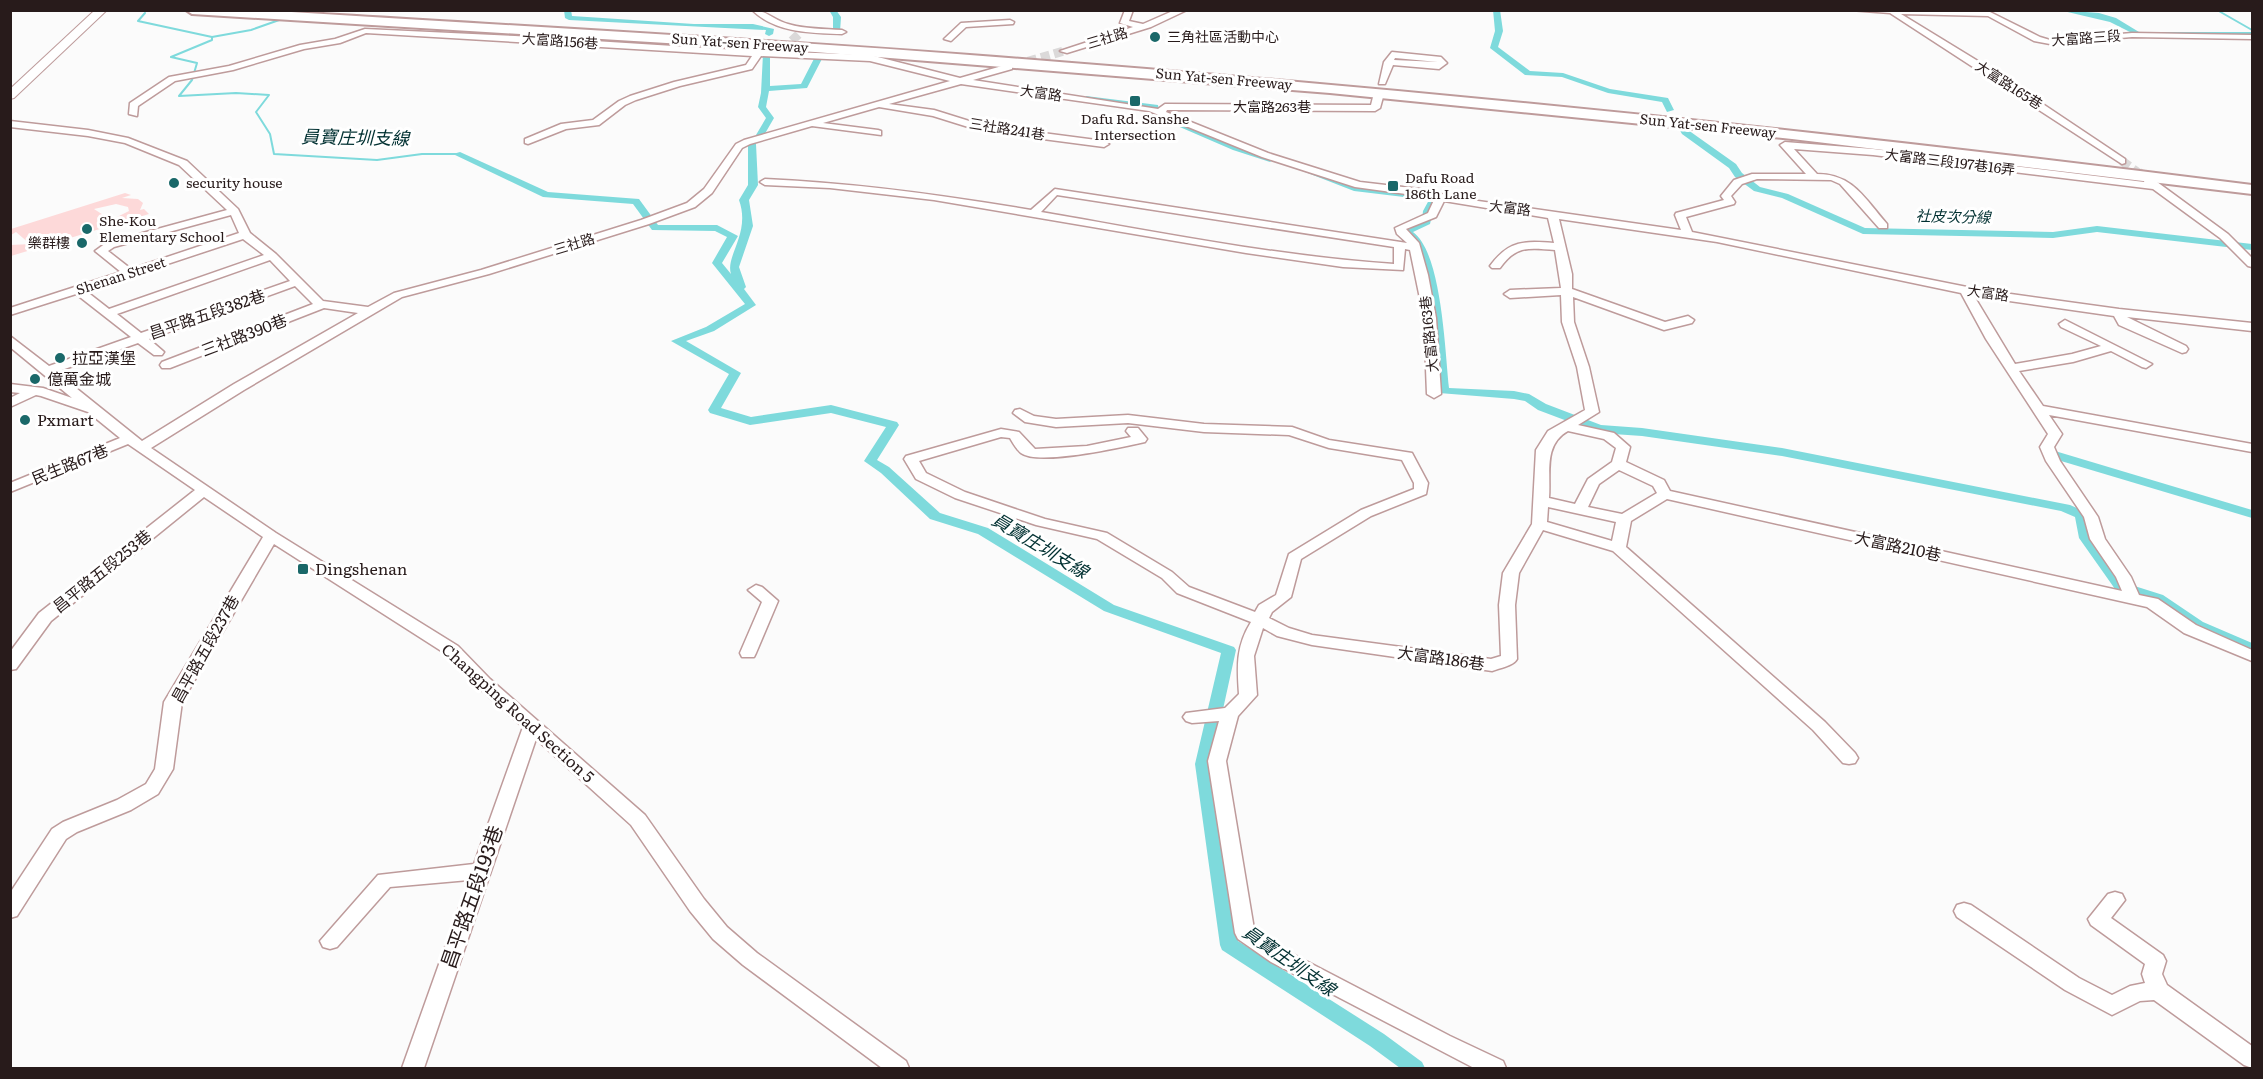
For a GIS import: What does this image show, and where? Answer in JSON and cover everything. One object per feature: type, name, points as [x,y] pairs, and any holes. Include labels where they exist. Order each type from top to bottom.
[{"type":"highway","name":"Sun Yat-sen Freeway","points":[[192,10],[751,43],[1251,81],[1676,122],[1995,157],[2253,190]]},
{"type":"highway","name":"Sun Yat-sen Freeway","points":[[293,10],[629,29],[1178,68],[1640,111],[1893,138],[2253,181]]},
{"type":"highway","points":[[410,10],[629,29]]},
{"type":"main road","points":[[10,80],[88,10]]},
{"type":"main road","points":[[10,96],[102,10]]},
{"type":"street","points":[[756,10],[768,22],[800,32],[842,32]]},
{"type":"street","points":[[1129,10],[1124,23],[1144,26]]},
{"type":"street","name":"三社路","points":[[1064,51],[1144,26],[1183,10]]},
{"type":"street","name":"大富路三段","points":[[1854,10],[1894,13],[1990,14],[2037,39],[2050,42],[2132,35],[2253,37]]},
{"type":"street","name":"大富路165巷","points":[[1894,13],[1983,68],[2122,161]]},
{"type":"street","points":[[948,39],[964,25],[1010,22]]},
{"type":"street","name":"大富路156巷","points":[[134,114],[133,105],[172,79],[230,68],[303,47],[337,41],[365,31],[758,54]]},
{"type":"street","name":"大富路","points":[[758,54],[780,52],[884,60],[905,68],[961,81],[1160,112],[1243,147],[1340,181],[1757,247],[1965,290],[2119,313],[2253,327]]},
{"type":"street","points":[[1382,82],[1388,62],[1392,55],[1413,53],[1441,60],[1443,63],[1431,67],[1388,62]]},
{"type":"street","points":[[528,141],[557,128],[596,123],[622,103],[633,98],[677,84],[749,67],[758,54]]},
{"type":"street","name":"三社路","points":[[135,443],[369,311],[412,290],[469,277],[682,209],[708,191],[740,146],[747,142],[1010,67]]},
{"type":"street","name":"大富路263巷","points":[[1160,112],[1165,107],[1375,108],[1378,97]]},
{"type":"street","name":"三社路241巷","points":[[876,105],[934,113],[981,128],[1104,144]]},
{"type":"street","points":[[10,124],[128,141],[183,163],[234,211],[245,235],[272,256],[322,305],[369,311]]},
{"type":"street","points":[[808,124],[878,133]]},
{"type":"street","name":"大富路三段197巷16弄","points":[[1814,176],[1785,145],[1873,152],[2152,184],[2224,236],[2253,264]]},
{"type":"street","points":[[1688,235],[1680,215],[1730,202],[1726,196],[1738,182],[1756,176],[1832,177],[1844,183],[1883,226]]},
{"type":"street","points":[[765,182],[830,185],[1035,212],[1226,247],[1344,264],[1399,268],[1400,244]]},
{"type":"street","points":[[1035,212],[1055,192],[1414,247]]},
{"type":"street","name":"大富路163巷","points":[[1434,394],[1430,318],[1414,243],[1401,232],[1400,228],[1432,215],[1441,196]]},
{"type":"street","points":[[129,273],[101,250],[110,245],[234,211]]},
{"type":"street","name":"大富路186巷","points":[[1133,431],[1140,439],[1087,450],[1033,453],[1026,450],[1014,435],[1001,433],[911,459],[921,476],[960,495],[1041,522],[1102,536],[1167,575],[1183,590],[1260,620],[1282,632],[1312,640],[1492,665],[1509,659],[1507,604],[1511,573],[1539,524],[1543,450],[1553,434],[1592,412],[1583,367],[1568,322],[1566,274],[1553,214]]},
{"type":"street","name":"Shenan Street","points":[[10,312],[245,235]]},
{"type":"street","points":[[1496,266],[1502,255],[1514,246],[1560,247]]},
{"type":"street","points":[[108,313],[272,256]]},
{"type":"street","name":"昌平路五段382巷","points":[[49,370],[297,282]]},
{"type":"street","points":[[78,290],[158,352]]},
{"type":"street","points":[[1965,290],[1992,339],[2055,434],[2047,447],[2053,461],[2091,517],[2092,528],[2099,545],[2120,573],[2132,596]]},
{"type":"street","points":[[1510,294],[1567,291],[1664,326],[1688,320]]},
{"type":"street","name":"三社路390巷","points":[[166,365],[322,305]]},
{"type":"street","points":[[2119,313],[2123,322],[2182,349]]},
{"type":"street","points":[[2065,324],[2146,364]]},
{"type":"street","name":"Changping Road Section 5","points":[[10,340],[135,443],[271,536],[452,650],[484,683],[638,820],[697,905],[720,933],[750,959],[898,1068]]},
{"type":"street","points":[[2013,368],[2073,358],[2112,347]]},
{"type":"street","points":[[10,388],[43,392],[96,411]]},
{"type":"street","points":[[10,403],[32,392]]},
{"type":"street","points":[[2038,410],[2253,448]]},
{"type":"street","points":[[1020,413],[1026,418],[1055,422],[1130,419],[1192,427],[1292,431],[1299,437],[1407,456],[1421,483],[1422,491],[1366,513],[1294,557],[1283,597],[1264,609],[1260,620],[1247,639],[1244,651],[1248,695],[1230,714],[1217,761],[1245,933],[1278,956],[1442,1043],[1495,1068]]},
{"type":"street","points":[[1567,427],[1609,436],[1623,447],[1618,464],[1593,482],[1580,509]]},
{"type":"street","name":"民生路67巷","points":[[14,483],[135,443]]},
{"type":"street","points":[[1542,501],[1624,519],[1665,494],[1659,483],[1618,464]]},
{"type":"street","name":"昌平路五段253巷","points":[[10,665],[45,617],[205,489]]},
{"type":"street","name":"大富路210巷","points":[[1665,494],[2132,596],[2152,603],[2190,629],[2253,656]]},
{"type":"street","points":[[1618,548],[1624,519]]},
{"type":"street","points":[[1539,524],[1618,548],[1820,726],[1849,758]]},
{"type":"street","name":"昌平路五段237巷","points":[[10,910],[59,834],[70,827],[124,805],[152,789],[164,769],[173,702],[271,536]]},
{"type":"street","points":[[748,653],[770,601],[756,590]]},
{"type":"street","points":[[1192,717],[1230,714]]},
{"type":"street","name":"昌平路五段193巷","points":[[413,1068],[532,725]]},
{"type":"street","points":[[330,941],[385,880],[480,871]]},
{"type":"street","points":[[2115,900],[2098,919],[2156,961],[2152,974],[2158,991],[2253,1058]]},
{"type":"street","points":[[1964,911],[2072,984],[2112,1006],[2137,992],[2158,991]]},
{"type":"shaded area","points":[[125,193],[131,195],[122,198],[138,199],[143,203],[140,210],[144,209],[149,214],[11,256],[11,245],[30,244],[16,232],[11,235],[11,229]],"holes":[[[116,204],[128,207],[129,211],[111,220],[94,209]]]},
{"type":"waterway","points":[[567,10],[569,18],[694,26],[753,26],[770,29],[769,34]]},
{"type":"waterway","points":[[832,10],[837,17],[837,30]]},
{"type":"waterway","name":"社皮次分線","points":[[1496,10],[1499,31],[1494,48],[1528,73],[1563,75],[1608,91],[1665,100],[1670,110]]},
{"type":"waterway","points":[[2062,10],[2113,20],[2138,34],[2252,34]]},
{"type":"waterway","points":[[2217,10],[2252,30]]},
{"type":"waterway","name":"員寶庄圳支線","points":[[145,13],[138,21],[212,37]]},
{"type":"waterway","points":[[212,37],[251,30],[282,19]]},
{"type":"waterway","name":"員寶庄圳支線","points":[[212,37],[212,40],[171,57],[197,63],[192,80],[179,96],[236,93],[269,95],[256,112],[270,134],[274,154],[377,160],[422,154],[457,154]]},
{"type":"waterway","points":[[768,89],[804,86],[821,53]]},
{"type":"waterway","points":[[760,135],[770,118],[762,107],[765,93],[766,56]]},
{"type":"waterway","points":[[1089,98],[1155,107],[1155,113],[1236,148],[1270,159]]},
{"type":"waterway","name":"社皮次分線","points":[[1682,127],[1685,132],[1733,166],[1738,175],[1757,189],[1785,196],[1863,231],[2053,235],[2097,229],[2252,247]]},
{"type":"waterway","points":[[741,287],[734,267],[748,226],[744,200],[753,185],[752,144]]},
{"type":"waterway","name":"員寶庄圳支線","points":[[457,154],[546,195],[636,201],[655,228],[717,228],[733,236],[717,263],[751,305],[710,329],[677,341],[735,373],[714,410],[750,421],[831,409],[893,425],[870,461],[885,470],[935,516],[983,531],[1109,608],[1229,650],[1203,764],[1229,945],[1377,1040],[1415,1068]]},
{"type":"waterway","points":[[1303,168],[1354,188],[1435,198],[1428,211],[1427,222],[1406,231],[1418,240],[1429,275],[1437,317],[1443,391],[1514,395],[1529,398],[1542,407],[1599,429],[1642,432],[1782,452],[2065,508],[2081,515],[2086,538],[2120,586],[2158,598],[2198,625],[2252,649]]},
{"type":"waterway","points":[[2055,455],[2252,514]]},
{"type":"tunnel","points":[[782,50],[799,34]]},
{"type":"tunnel","points":[[1015,65],[1064,51]]},
{"type":"tunnel","points":[[2122,161],[2140,174]]},
{"type":"tunnel","points":[[2138,173],[2149,181]]},
{"type":"place","name":"三角社區活動中心","points":[[1155,37]]},
{"type":"place","name":"Dafu Rd. Sanshe Intersection","points":[[1135,101]]},
{"type":"place","name":"security house","points":[[174,183]]},
{"type":"place","name":"Dafu Road 186th Lane","points":[[1393,186]]},
{"type":"place","name":"She-Kou Elementary School","points":[[87,229]]},
{"type":"place","name":"樂群樓","points":[[82,243]]},
{"type":"place","name":"拉亞漢堡","points":[[60,358]]},
{"type":"place","name":"億萬金城","points":[[35,379]]},
{"type":"place","name":"Pxmart","points":[[25,420]]},
{"type":"place","name":"Dingshenan","points":[[303,569]]}]
